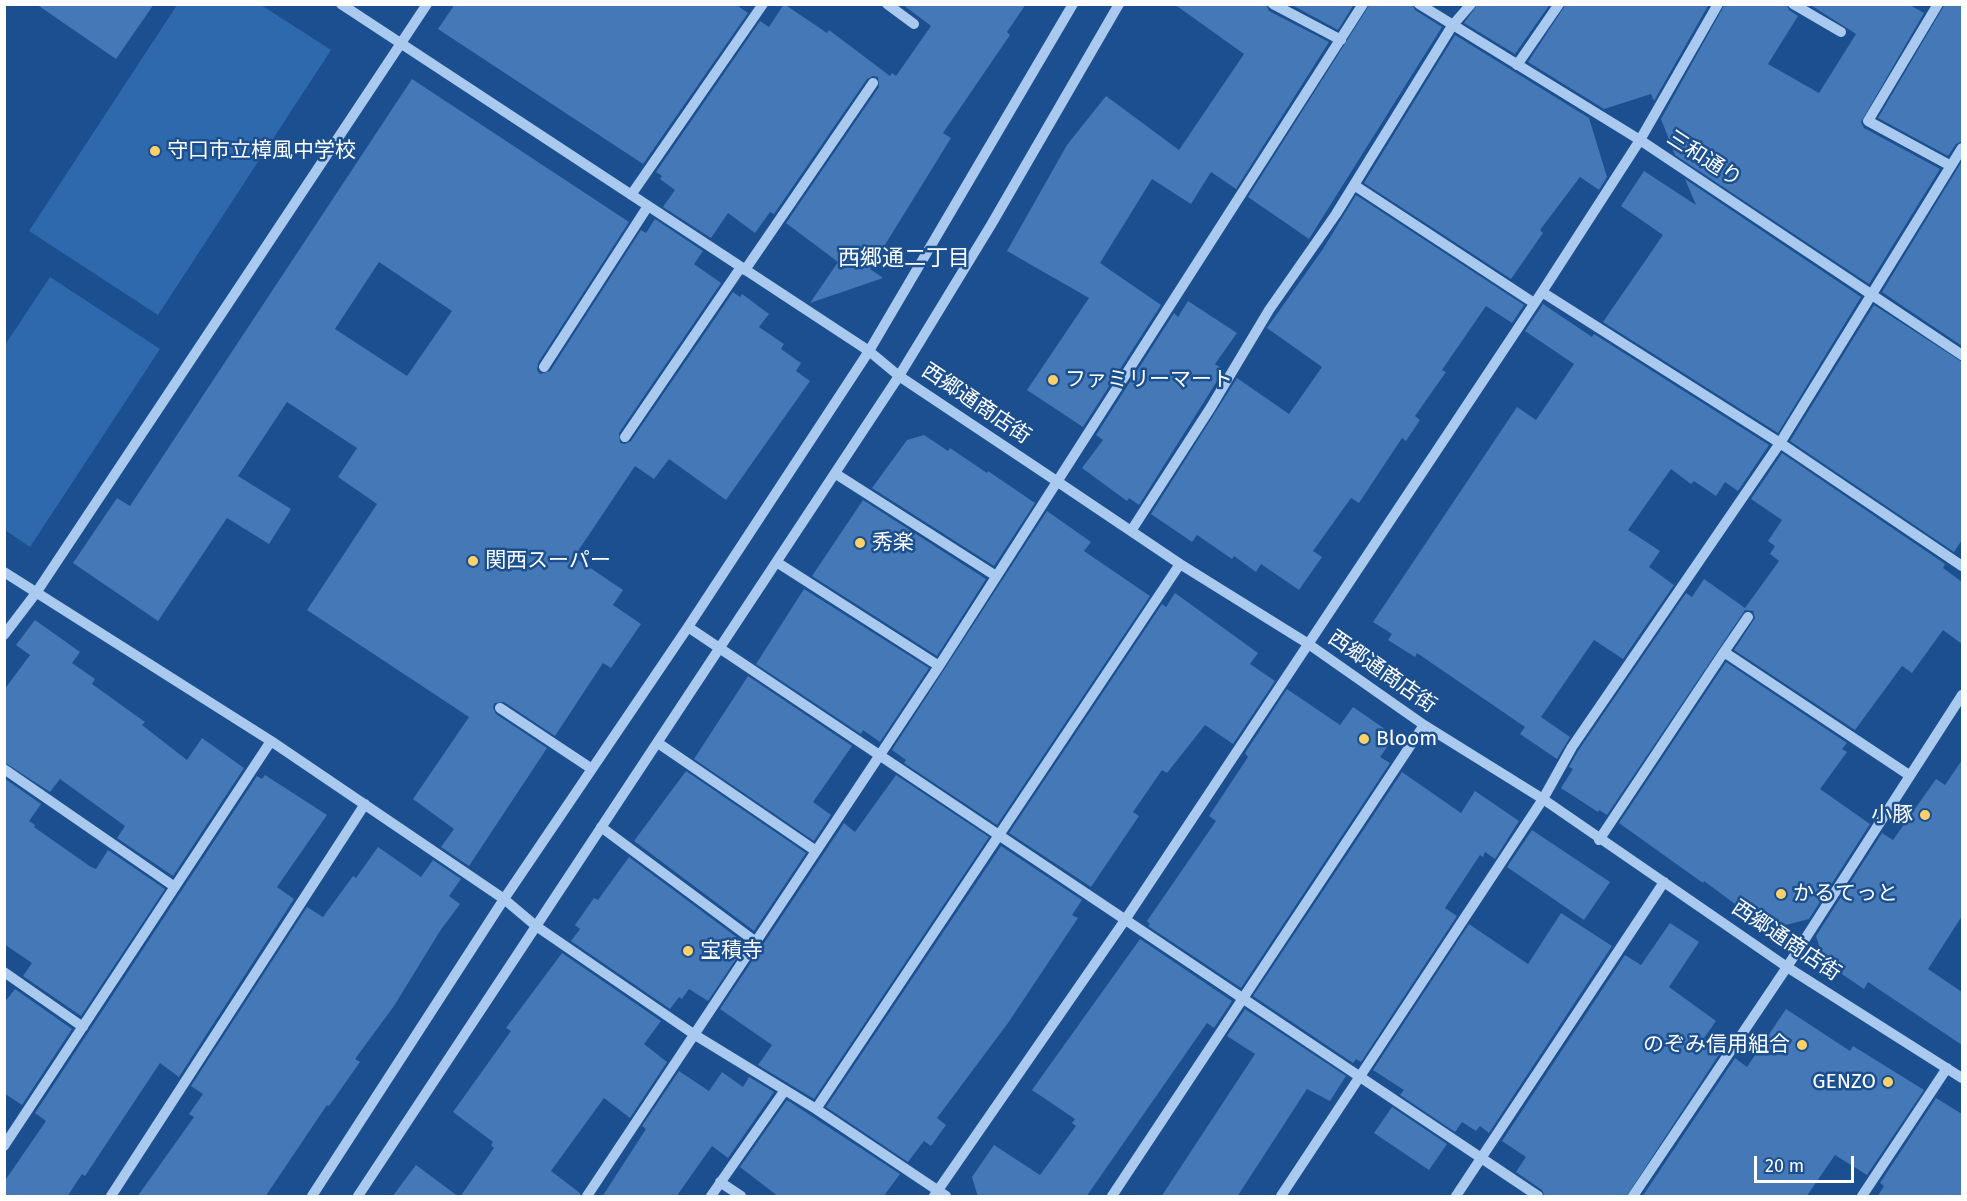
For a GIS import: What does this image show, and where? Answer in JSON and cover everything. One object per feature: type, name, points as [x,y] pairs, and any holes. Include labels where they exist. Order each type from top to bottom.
[{"type":"street","name":"西郷通商店街","points":[[341,4],[401,46],[869,351],[899,376],[1180,564],[1307,643],[1424,726],[1542,799],[1787,967],[1962,1078]]},
{"type":"street","points":[[4,635],[36,593],[427,4]]},
{"type":"street","points":[[631,195],[763,4]]},
{"type":"street","points":[[887,4],[915,24]]},
{"type":"street","points":[[312,1197],[504,899],[688,627],[869,351],[1073,4]]},
{"type":"street","points":[[358,1197],[899,376],[991,225],[1119,4]]},
{"type":"street","points":[[1273,4],[1341,40]]},
{"type":"street","points":[[587,1197],[939,666],[1363,4]]},
{"type":"street","name":"三和通り","points":[[1419,4],[1640,140],[1962,355]]},
{"type":"street","points":[[1131,531],[1211,407],[1269,310],[1354,185],[1452,26],[1471,4]]},
{"type":"street","points":[[1516,65],[1559,4]]},
{"type":"street","points":[[4,572],[271,741],[504,899],[536,926],[695,1035],[816,1109],[939,1195],[1125,920],[1542,292],[1640,140],[1718,4]]},
{"type":"street","points":[[1793,4],[1841,32]]},
{"type":"street","points":[[1938,4],[1868,121],[1952,166]]},
{"type":"street","points":[[625,437],[873,83]]},
{"type":"street","points":[[1281,1197],[1361,1078],[1579,738],[1780,443],[1874,295],[1962,148]]},
{"type":"street","points":[[1354,185],[1534,303]]},
{"type":"street","points":[[544,367],[648,206]]},
{"type":"street","points":[[1542,292],[1780,443],[1962,566]]},
{"type":"street","points":[[836,474],[996,576]]},
{"type":"street","points":[[777,563],[939,666]]},
{"type":"street","points":[[816,1109],[1180,564]]},
{"type":"street","points":[[1599,840],[1748,617]]},
{"type":"street","points":[[688,627],[881,754],[1242,1000],[1539,1197]]},
{"type":"street","points":[[1724,652],[1909,775]]},
{"type":"street","points":[[1633,1197],[1787,967],[1962,695]]},
{"type":"street","points":[[500,708],[592,769]]},
{"type":"street","points":[[1112,1197],[1424,726]]},
{"type":"street","points":[[6,1141],[271,741]]},
{"type":"street","points":[[658,743],[816,850]]},
{"type":"street","points":[[4,769],[175,887]]},
{"type":"street","points":[[111,1197],[365,804]]},
{"type":"street","points":[[601,827],[756,942]]},
{"type":"street","points":[[1456,1197],[1664,882]]},
{"type":"street","points":[[4,972],[83,1027]]},
{"type":"street","points":[[1862,1197],[1947,1068]]},
{"type":"street","points":[[711,1197],[785,1090]]},
{"type":"street","points":[[720,1182],[741,1197]]},
{"type":"shaded area","points":[[177,5],[261,5],[331,50],[158,315],[29,231]]},
{"type":"shaded area","points":[[50,277],[160,349],[30,547],[5,530],[5,345]]},
{"type":"building","points":[[36,4],[154,4],[116,59]]},
{"type":"building","points":[[455,4],[735,4],[748,13],[643,164],[438,29]]},
{"type":"building","points":[[784,4],[827,33],[829,30],[890,76],[892,73],[896,76],[931,26],[902,4],[1026,4],[1007,32],[1010,35],[943,133],[951,138],[870,269],[883,278],[810,303],[838,262],[786,223],[879,87],[878,77],[873,76],[867,79],[774,214],[770,212],[755,233],[728,213],[711,238],[663,207],[675,190],[660,179],[662,176],[656,172],[760,21],[769,27]]},
{"type":"building","points":[[1174,4],[1266,4],[1269,11],[1329,42],[1236,189],[1211,172],[1191,204],[1152,179],[1100,263],[1161,305],[1083,427],[1027,390],[1089,298],[1007,251],[1067,145],[1106,96],[1179,150],[1244,54]]},
{"type":"building","points":[[1290,4],[1354,4],[1338,30]]},
{"type":"building","points":[[1370,4],[1412,4],[1415,10],[1442,27],[1309,239],[1248,197]]},
{"type":"building","points":[[1478,4],[1550,4],[1515,54],[1464,23]]},
{"type":"building","points":[[1566,4],[1709,4],[1654,101],[1651,94],[1604,109],[1528,62]]},
{"type":"building","points":[[1725,4],[1786,4],[1789,10],[1798,16],[1768,64],[1819,93],[1856,34],[1809,4],[1908,4],[1924,13],[1861,122],[1864,128],[1940,169],[1869,284],[1675,155],[1661,119]]},
{"type":"building","points":[[1945,4],[1962,4],[1962,141],[1956,144],[1948,156],[1878,118]]},
{"type":"building","points":[[1455,35],[1589,118],[1607,177],[1599,190],[1580,177],[1540,230],[1543,233],[1511,279],[1364,183]]},
{"type":"building","points":[[412,79],[629,222],[538,363],[537,370],[540,374],[550,371],[641,230],[646,233],[655,219],[703,251],[694,264],[721,283],[619,433],[620,443],[625,444],[631,441],[733,292],[740,297],[742,294],[769,314],[759,327],[784,344],[781,349],[801,363],[796,371],[810,381],[726,500],[669,459],[654,479],[635,466],[574,557],[623,590],[613,605],[641,624],[611,668],[603,663],[555,736],[504,702],[494,703],[493,708],[496,714],[547,748],[469,866],[441,847],[454,829],[413,799],[469,717],[307,610],[377,504],[338,477],[357,448],[287,402],[238,476],[291,509],[269,544],[227,518],[158,621],[73,563],[117,498],[130,506]],"holes":[[[379,262],[452,311],[407,376],[335,329]]]},
{"type":"building","points":[[1962,161],[1962,346],[1882,292]]},
{"type":"building","points":[[1644,171],[1696,205],[1685,179],[1861,297],[1778,433],[1603,322],[1663,235],[1621,206]]},
{"type":"building","points":[[1356,195],[1524,305],[1512,323],[1486,306],[1442,370],[1446,372],[1415,416],[1420,420],[1406,441],[1402,438],[1359,503],[1351,498],[1313,551],[1322,557],[1299,590],[1261,564],[1256,572],[1234,556],[1232,559],[1197,535],[1192,542],[1151,514],[1237,378],[1289,414],[1322,367],[1267,328],[1323,249]]},
{"type":"building","points":[[1188,301],[1237,333],[1215,364],[1224,370],[1139,505],[1129,498],[1127,501],[1082,468],[1103,440],[1096,435],[1174,313],[1178,317]]},
{"type":"building","points":[[1543,304],[1592,337],[1594,334],[1769,445],[1738,491],[1725,482],[1716,496],[1694,481],[1691,484],[1671,469],[1628,530],[1660,551],[1649,567],[1674,585],[1623,659],[1594,640],[1541,717],[1570,737],[1557,759],[1520,734],[1525,727],[1417,653],[1415,657],[1388,640],[1392,634],[1373,622],[1517,407],[1536,420],[1574,364],[1525,331]]},
{"type":"building","points":[[1874,305],[1962,362],[1962,540],[1954,552],[1790,441]]},
{"type":"building","points":[[924,435],[948,451],[950,448],[987,473],[988,471],[1035,503],[994,566],[872,488],[907,440]]},
{"type":"building","points":[[1782,453],[1945,564],[1943,568],[1962,582],[1962,644],[1943,630],[1912,673],[1902,666],[1855,730],[1734,650],[1755,618],[1753,611],[1745,610],[1607,815],[1599,810],[1598,812],[1561,788],[1573,769],[1569,767],[1686,593],[1692,597],[1704,579],[1745,608],[1779,561],[1770,554],[1775,546],[1768,541],[1782,520],[1751,499]]},
{"type":"building","points":[[863,500],[986,579],[937,656],[812,576]]},
{"type":"building","points":[[1047,511],[1091,542],[1084,551],[1150,596],[997,825],[904,763],[906,760],[892,750]]},
{"type":"building","points":[[804,589],[929,668],[880,742],[863,730],[861,734],[756,664]]},
{"type":"building","points":[[1175,593],[1258,653],[1250,664],[1275,681],[1233,744],[1205,725],[1167,773],[1162,770],[1133,812],[1139,816],[1091,887],[1009,833],[1162,604],[1166,607]]},
{"type":"building","points":[[35,620],[80,652],[72,663],[95,679],[92,684],[145,722],[142,725],[187,760],[202,738],[244,768],[173,876],[117,838],[125,826],[60,779],[50,792],[4,762],[4,690],[30,655],[16,645]]},
{"type":"building","points":[[1726,662],[1847,743],[1842,749],[1847,752],[1820,789],[1870,824],[1809,919],[1774,928],[1737,902],[1735,904],[1704,881],[1703,883],[1619,823]]},
{"type":"building","points":[[748,676],[852,746],[813,802],[831,815],[814,841],[694,759]]},
{"type":"building","points":[[1287,689],[1340,725],[1353,707],[1395,736],[1380,757],[1390,763],[1241,988],[1148,926],[1150,924],[1147,921],[1216,821],[1209,816],[1248,757],[1245,753]]},
{"type":"building","points":[[1962,760],[1962,916],[1928,969],[1962,992],[1962,1045],[1868,982],[1864,989],[1824,962],[1816,936],[1882,833],[1893,840],[1936,779],[1945,785]]},
{"type":"building","points":[[686,771],[806,853],[754,931],[634,841]]},
{"type":"building","points":[[1402,772],[1461,813],[1475,791],[1519,821],[1495,859],[1485,852],[1483,857],[1480,855],[1445,908],[1457,916],[1361,1062],[1356,1059],[1353,1063],[1253,996]]},
{"type":"building","points":[[265,775],[327,815],[277,887],[294,899],[179,1077],[160,1063],[85,1176],[82,1174],[67,1197],[4,1197],[4,1182],[46,1121],[35,1113],[257,776],[262,779]]},
{"type":"building","points":[[896,775],[989,837],[814,1099],[758,1065],[772,1045],[720,1009],[844,823],[855,832]]},
{"type":"building","points":[[4,778],[41,804],[29,821],[35,825],[34,827],[91,867],[96,869],[108,850],[165,889],[81,1016],[23,976],[32,963],[4,944]]},
{"type":"building","points":[[1532,830],[1610,882],[1584,920],[1507,867]]},
{"type":"building","points":[[1001,846],[1082,900],[1072,915],[1078,918],[1008,1023],[937,1118],[946,1125],[931,1146],[924,1141],[908,1162],[826,1107]]},
{"type":"building","points":[[378,847],[421,877],[433,860],[461,879],[449,896],[460,904],[440,931],[394,1006],[355,1059],[360,1062],[329,1106],[327,1105],[265,1197],[137,1197],[194,1117],[189,1114],[203,1094],[191,1086],[307,907],[323,917],[353,876],[356,878]]},
{"type":"building","points":[[629,857],[746,944],[708,1001],[689,989],[682,999],[679,997],[670,1009],[571,941],[580,929],[575,925],[594,898],[598,900]]},
{"type":"building","points":[[1561,913],[1612,946],[1489,1133],[1480,1126],[1476,1131],[1462,1122],[1455,1132],[1400,1095],[1404,1090],[1373,1070],[1469,924],[1528,964]]},
{"type":"building","points":[[1670,923],[1699,942],[1669,987],[1716,1021],[1704,1038],[1722,1050],[1626,1197],[1545,1197],[1542,1190],[1516,1172],[1526,1157],[1502,1141],[1625,955],[1641,965]]},
{"type":"building","points":[[1140,939],[1232,1001],[1214,1028],[1207,1023],[1086,1197],[978,1197],[972,1177],[994,1145],[1040,1175],[1076,1126],[1072,1123],[1075,1119],[1032,1090]]},
{"type":"building","points":[[562,953],[661,1021],[644,1044],[667,1062],[630,1118],[604,1098],[551,1171],[580,1193],[580,1197],[460,1197],[494,1148],[491,1145],[493,1142],[453,1112],[511,1031],[506,1028]]},
{"type":"building","points":[[15,989],[72,1029],[22,1105],[4,1093],[4,1003]]},
{"type":"building","points":[[1245,1009],[1346,1076],[1330,1101],[1307,1089],[1237,1197],[1161,1197],[1255,1054],[1227,1036]]},
{"type":"building","points":[[1786,1009],[1850,1051],[1853,1046],[1924,1090],[1867,1175],[1835,1155],[1806,1197],[1642,1197],[1735,1058],[1747,1067]]},
{"type":"building","points":[[679,1071],[709,1091],[722,1072],[743,1087],[749,1077],[774,1092],[728,1158],[712,1146],[676,1197],[602,1197],[646,1129],[642,1126]]},
{"type":"building","points":[[1936,1098],[1962,1114],[1962,1197],[1877,1197],[1884,1186],[1880,1183]]},
{"type":"building","points":[[787,1100],[900,1174],[883,1197],[779,1197],[740,1167]]},
{"type":"building","points":[[1392,1107],[1447,1144],[1429,1170],[1374,1133]]},
{"type":"building","points":[[416,1165],[459,1197],[392,1197]]},
{"type":"place","name":"守口市立樟風中学校","points":[[155,151]]},
{"type":"place","name":"ファミリーマート","points":[[1053,380]]},
{"type":"place","name":"秀楽","points":[[860,543]]},
{"type":"place","name":"関西スーパー","points":[[473,561]]},
{"type":"place","name":"Bloom","points":[[1364,739]]},
{"type":"place","name":"小豚","points":[[1925,815]]},
{"type":"place","name":"かるてっと","points":[[1781,894]]},
{"type":"place","name":"宝積寺","points":[[688,951]]},
{"type":"place","name":"のぞみ信用組合","points":[[1802,1045]]},
{"type":"place","name":"GENZO","points":[[1888,1082]]},
{"type":"district","name":"西郷通二丁目","points":[[904,259]]}]
